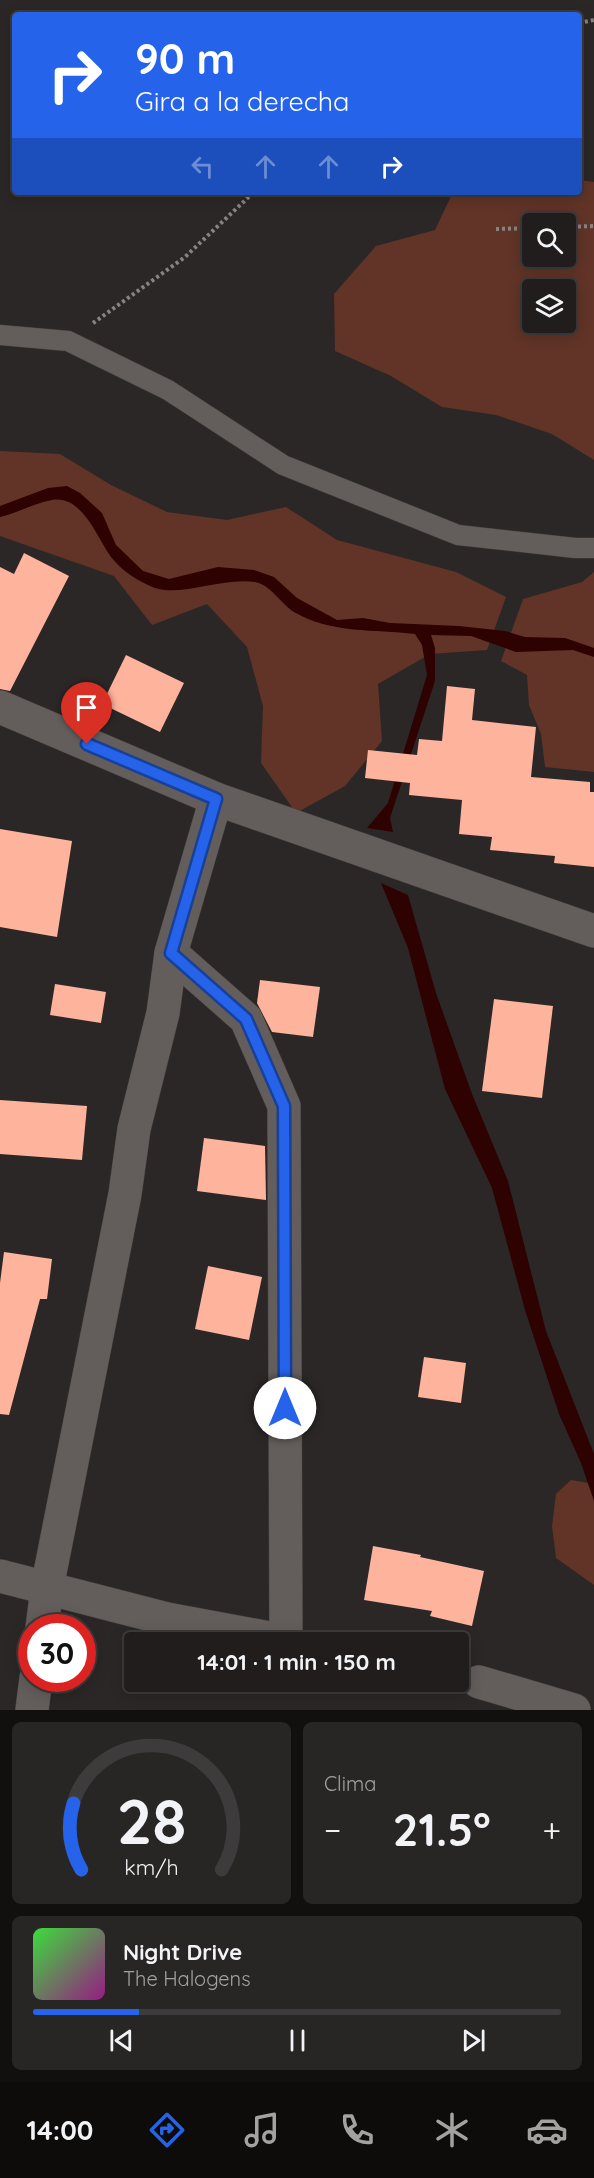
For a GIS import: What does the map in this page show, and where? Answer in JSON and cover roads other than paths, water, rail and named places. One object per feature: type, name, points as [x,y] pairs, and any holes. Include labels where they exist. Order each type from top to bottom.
[{"type":"street","points":[[0,707],[216,799],[594,931]]},
{"type":"street","points":[[44,1614],[47,1588],[104,1309],[134,1129],[163,1013],[171,953],[216,799]]},
{"type":"street","points":[[171,953],[246,1019],[284,1106],[288,1632]]},
{"type":"street","points":[[0,1576],[167,1619],[235,1632]]},
{"type":"street","points":[[471,1690],[574,1710]]},
{"type":"street","points":[[32,1710],[34,1692]]},
{"type":"lane","points":[[0,335],[69,341],[168,390],[283,465],[458,535],[575,548],[594,548]]}]
